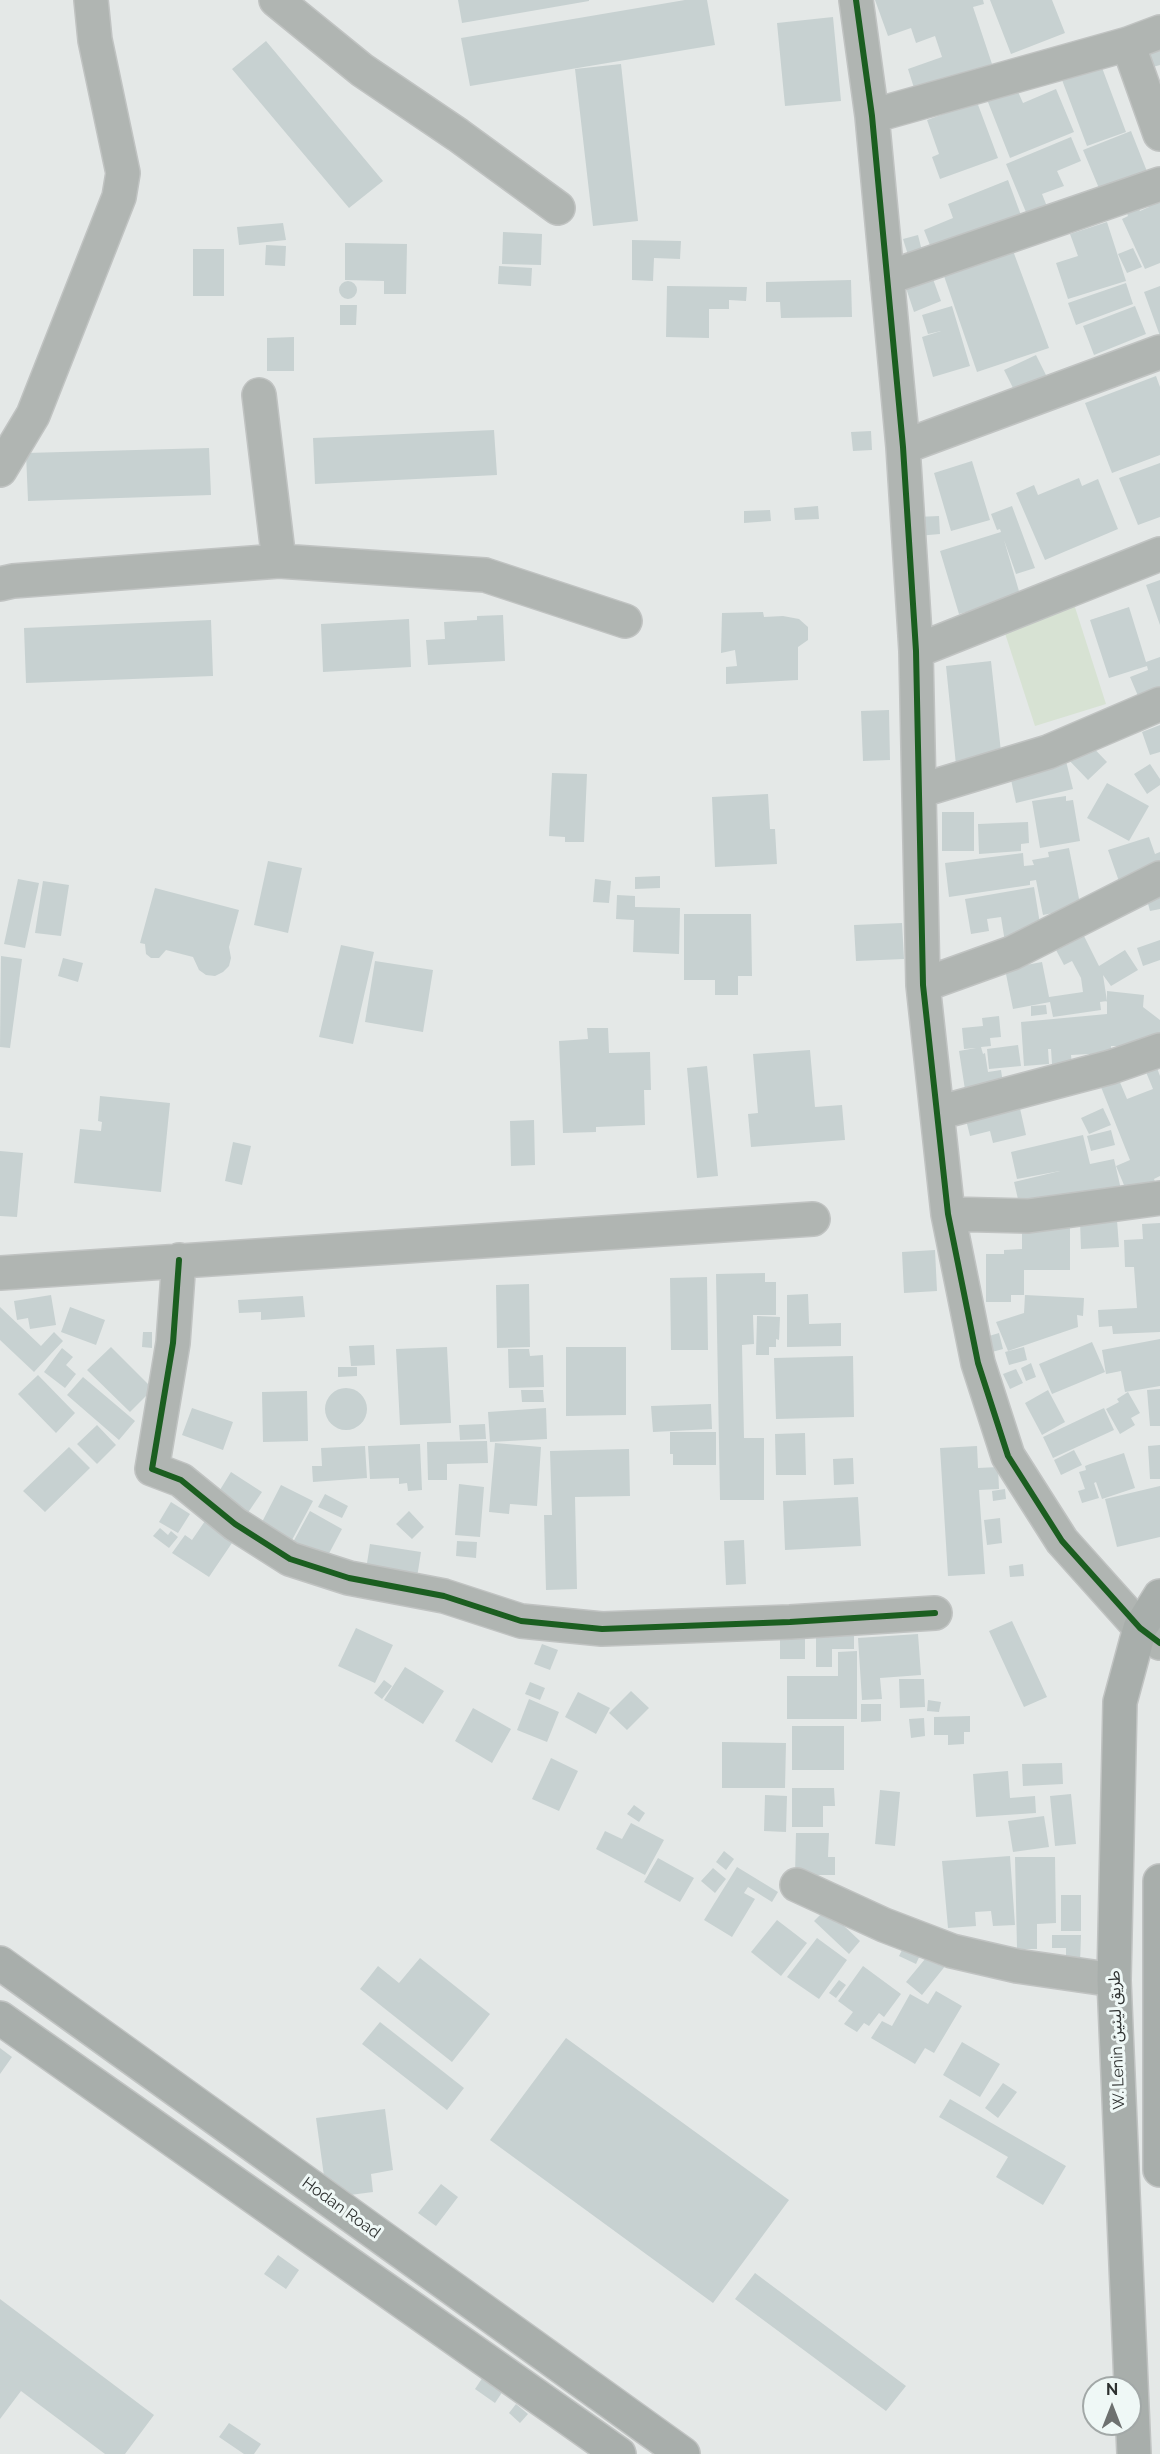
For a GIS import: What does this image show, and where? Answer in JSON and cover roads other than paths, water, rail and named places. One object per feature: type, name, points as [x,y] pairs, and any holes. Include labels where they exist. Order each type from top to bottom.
[{"type":"main road","name":"W. Lenin طريق لينين","points":[[1134,2454],[1114,1980],[1120,1702],[1150,1635],[1160,1596]]},
{"type":"main road","points":[[1116,1891],[1159,1889],[1160,2170]]},
{"type":"main road","name":"Hodan Road","points":[[0,1963],[683,2454]]},
{"type":"main road","points":[[0,2018],[619,2454]]},
{"type":"street","points":[[0,470],[33,415],[119,197],[123,173],[95,40],[91,0]]},
{"type":"street","points":[[276,0],[363,70],[458,135],[558,208]]},
{"type":"street","points":[[856,0],[872,116],[903,447],[916,651],[923,985],[948,1215],[978,1363],[1008,1456],[1062,1541],[1150,1635]]},
{"type":"street","points":[[872,116],[1128,44],[1160,32]]},
{"type":"street","points":[[1128,44],[1160,134]]},
{"type":"street","points":[[887,278],[1160,184]]},
{"type":"street","points":[[903,447],[1160,352]]},
{"type":"street","points":[[259,395],[279,561]]},
{"type":"street","points":[[916,651],[1160,554]]},
{"type":"street","points":[[0,584],[14,581],[279,561],[485,575],[625,621]]},
{"type":"street","points":[[919,790],[1048,752],[1160,704]]},
{"type":"street","points":[[923,985],[1012,953],[1160,878]]},
{"type":"street","points":[[937,1113],[1111,1067],[1160,1050]]},
{"type":"street","points":[[948,1215],[1028,1216],[1160,1198]]},
{"type":"street","points":[[0,1273],[813,1219]]},
{"type":"street","points":[[179,1260],[173,1343],[152,1469],[181,1480],[235,1524],[290,1559],[349,1578],[444,1596],[521,1621],[602,1629],[790,1622],[935,1613]]},
{"type":"street","points":[[797,1885],[884,1925],[952,1951],[1017,1966],[1114,1980]]}]
